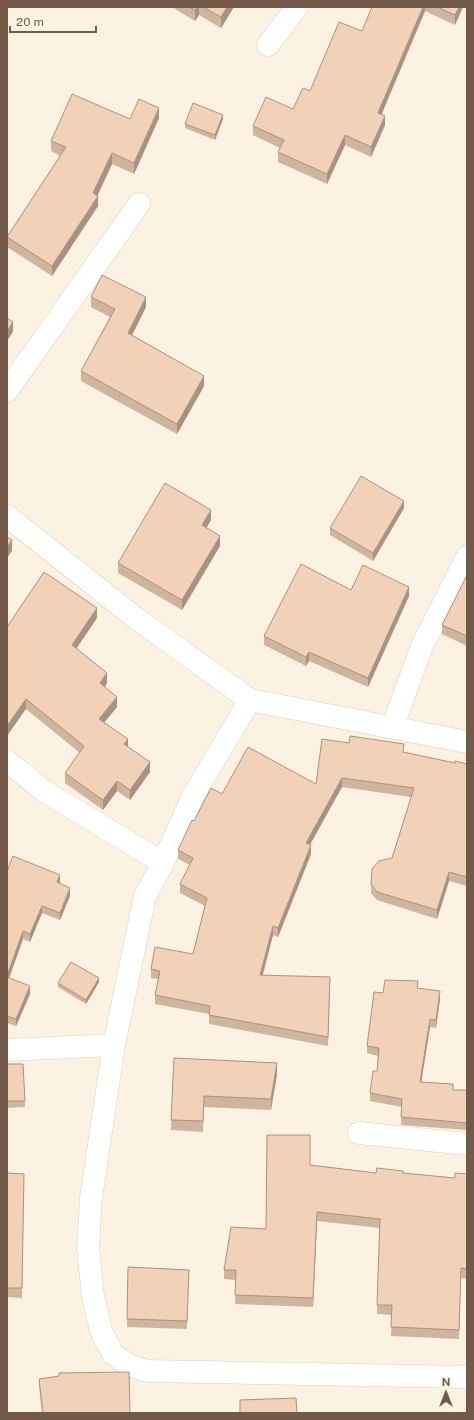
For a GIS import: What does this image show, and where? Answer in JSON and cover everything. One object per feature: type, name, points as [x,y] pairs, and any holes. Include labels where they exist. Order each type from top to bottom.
[{"type":"street","points":[[268,45],[297,7]]},
{"type":"street","points":[[7,391],[139,204]]},
{"type":"street","points":[[7,516],[137,619],[250,700],[467,742]]},
{"type":"street","points":[[392,728],[422,646],[467,557]]},
{"type":"street","points":[[250,700],[193,796],[163,863],[145,896],[114,1045],[91,1198],[88,1248],[93,1296],[101,1331],[113,1354],[128,1365],[148,1371],[467,1377]]},
{"type":"street","points":[[7,761],[44,791],[163,863]]},
{"type":"street","points":[[7,1050],[114,1045]]},
{"type":"street","points":[[359,1133],[467,1144]]},
{"type":"building","points":[[189,7],[197,7],[195,10]]},
{"type":"building","points":[[203,7],[227,7],[221,17]]},
{"type":"building","points":[[372,7],[423,7],[378,113],[385,116],[371,147],[345,135],[327,174],[278,152],[284,140],[253,126],[266,97],[293,109],[303,88],[310,91],[339,22],[362,31]]},
{"type":"building","points":[[437,7],[459,7],[455,15]]},
{"type":"building","points":[[72,94],[130,119],[139,99],[159,108],[134,163],[112,153],[93,193],[98,196],[52,266],[7,237],[66,147],[51,141]]},
{"type":"building","points":[[193,103],[223,115],[215,135],[185,124]]},
{"type":"building","points":[[102,275],[146,297],[128,333],[204,376],[177,424],[81,371],[115,309],[91,297]]},
{"type":"building","points":[[7,318],[13,322],[7,331]]},
{"type":"building","points":[[361,476],[404,501],[373,553],[330,528]]},
{"type":"building","points":[[165,483],[211,510],[202,525],[220,536],[182,600],[118,563]]},
{"type":"building","points":[[7,537],[12,540],[7,547]]},
{"type":"building","points":[[301,564],[351,590],[363,565],[409,587],[368,678],[309,652],[306,657],[264,636]]},
{"type":"building","points":[[44,572],[97,608],[72,645],[107,673],[100,683],[117,697],[99,719],[128,739],[124,744],[150,762],[130,790],[117,781],[103,800],[65,773],[84,746],[26,699],[7,726],[7,627]]},
{"type":"building","points":[[467,575],[467,636],[442,625]]},
{"type":"building","points":[[350,736],[404,744],[403,752],[455,763],[455,761],[467,764],[467,877],[449,872],[437,910],[377,892],[371,884],[372,869],[379,861],[392,858],[414,788],[342,778],[306,843],[311,845],[278,928],[273,926],[260,975],[330,977],[328,1037],[209,1015],[210,1006],[155,995],[160,971],[151,969],[155,947],[193,954],[207,898],[180,884],[193,858],[178,850],[192,820],[194,821],[211,788],[222,794],[248,747],[316,784],[322,739],[349,743]]},
{"type":"building","points":[[13,856],[60,875],[57,882],[70,888],[60,913],[42,906],[30,934],[23,931],[7,976],[7,871]]},
{"type":"building","points":[[71,962],[99,978],[86,1000],[58,983]]},
{"type":"building","points":[[7,977],[30,986],[16,1019],[7,1016]]},
{"type":"building","points":[[385,980],[418,981],[417,988],[440,991],[436,1020],[430,1019],[420,1082],[453,1084],[453,1090],[467,1090],[467,1123],[401,1117],[402,1099],[370,1093],[373,1071],[377,1071],[379,1048],[367,1046],[374,992],[383,993]]},
{"type":"building","points":[[174,1058],[277,1063],[271,1099],[204,1096],[203,1121],[171,1120]]},
{"type":"building","points":[[7,1064],[23,1064],[25,1101],[7,1101]]},
{"type":"building","points":[[267,1135],[310,1135],[310,1165],[376,1173],[377,1168],[403,1171],[403,1173],[455,1178],[455,1173],[467,1174],[467,1269],[461,1268],[459,1330],[391,1327],[392,1305],[377,1305],[380,1219],[317,1212],[313,1298],[235,1295],[236,1270],[224,1270],[231,1227],[266,1229]]},
{"type":"building","points":[[7,1173],[24,1174],[22,1288],[7,1288]]},
{"type":"building","points":[[128,1267],[189,1270],[187,1321],[127,1319]]},
{"type":"building","points":[[129,1372],[130,1413],[43,1413],[39,1379],[59,1376],[59,1373]]},
{"type":"building","points":[[296,1398],[297,1413],[240,1413],[240,1400]]}]
